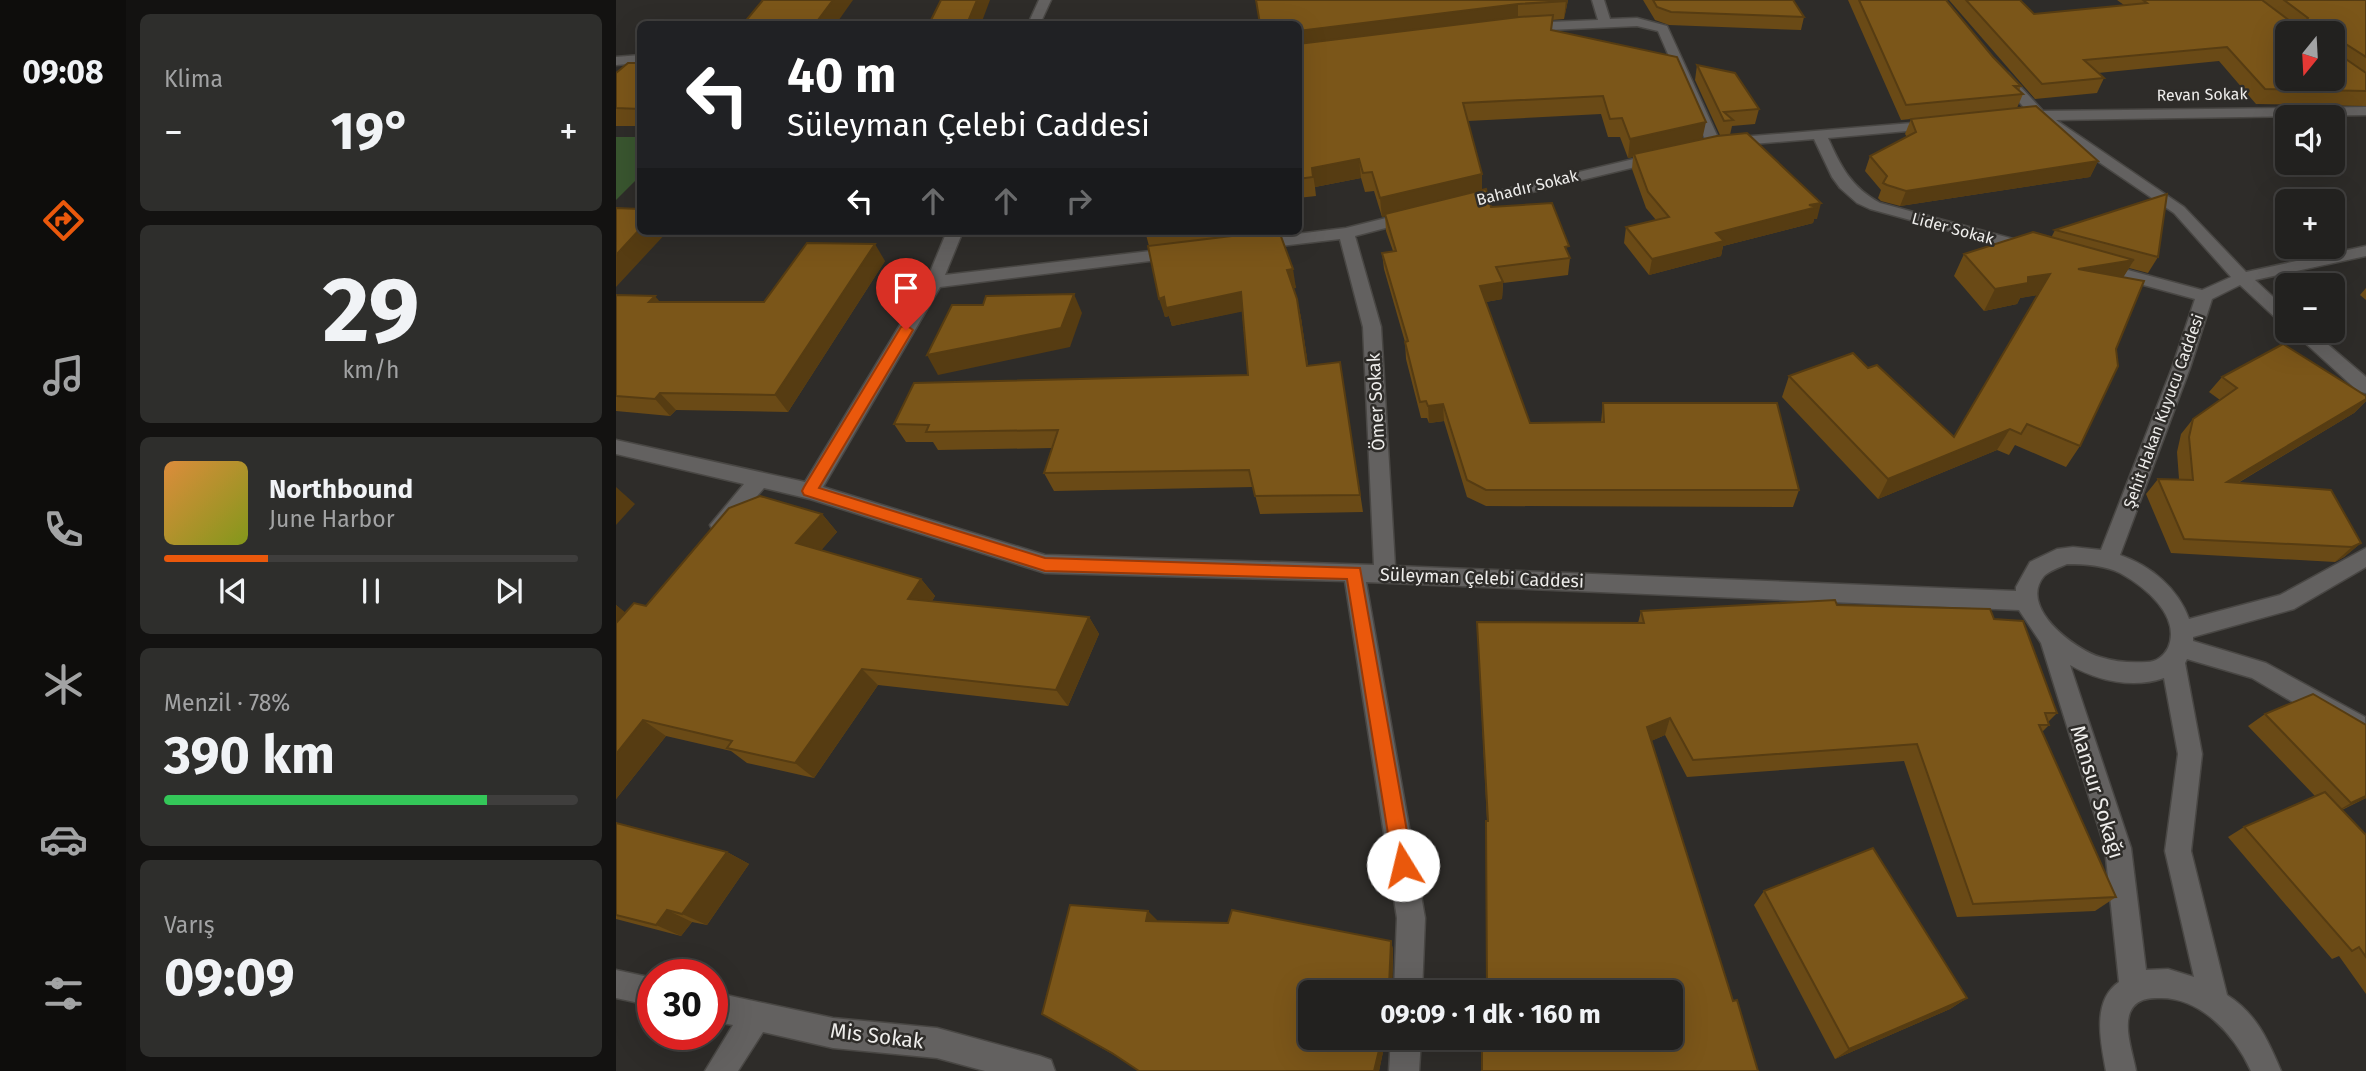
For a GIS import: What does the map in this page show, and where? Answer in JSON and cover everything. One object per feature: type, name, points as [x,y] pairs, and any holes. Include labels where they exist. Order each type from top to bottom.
[{"type":"street","points":[[1035,21],[1045,0]]},
{"type":"street","points":[[1598,0],[1605,23]]},
{"type":"street","points":[[1518,28],[1637,22],[1663,29],[1708,145],[1957,123]]},
{"type":"street","points":[[616,61],[637,60]]},
{"type":"street","points":[[624,77],[637,63]]},
{"type":"street","points":[[1994,67],[2038,114],[2179,210],[2242,278],[2275,308]]},
{"type":"street","name":"Revan Sokak","points":[[2038,114],[2366,111]]},
{"type":"street","points":[[1997,118],[2038,114]]},
{"type":"street","name":"Lider Sokak","points":[[1819,134],[1842,183],[1855,197],[1875,206],[2046,253]]},
{"type":"street","name":"Bahadır Sokak","points":[[1450,207],[1676,153]]},
{"type":"street","points":[[1237,246],[1346,233],[1424,214]]},
{"type":"street","name":"Ömer Sokak","points":[[1346,233],[1372,327],[1385,574]]},
{"type":"street","points":[[810,491],[934,282],[954,235]]},
{"type":"street","points":[[934,282],[1195,251]]},
{"type":"street","name":"Şehit Hakan Kuyucu Caddesi","points":[[2108,559],[2181,368],[2204,296],[2242,278],[2366,251]]},
{"type":"street","points":[[2085,264],[2204,296]]},
{"type":"street","points":[[2315,343],[2366,387]]},
{"type":"street","name":"Süleyman Çelebi Caddesi","points":[[616,447],[810,491],[1045,564],[1385,574],[2027,601]]},
{"type":"street","points":[[706,541],[760,478]]},
{"type":"street","points":[[2214,1001],[2178,851],[2190,754],[2178,646],[2176,612],[2164,595],[2129,568],[2108,559],[2064,555],[2047,560],[2034,570],[2027,584],[2027,601],[2035,622],[2052,642],[2076,659],[2103,671],[2130,675],[2154,672],[2178,646],[2286,603],[2366,558]]},
{"type":"street","points":[[1354,573],[1411,918],[1408,980]]},
{"type":"street","name":"Mansur Sokağı","points":[[2052,642],[2069,702],[2118,848],[2134,986]]},
{"type":"street","points":[[2178,646],[2258,670],[2356,725],[2366,734]]},
{"type":"street","points":[[2120,1071],[2112,1044],[2111,1020],[2119,999],[2134,986],[2155,981],[2179,984],[2214,1001],[2229,1012],[2249,1035],[2266,1071]]},
{"type":"street","points":[[616,984],[637,989]]},
{"type":"street","name":"Mis Sokak","points":[[728,1010],[833,1033],[937,1043],[1040,1071]]},
{"type":"street","points":[[720,1071],[757,1016]]},
{"type":"street","points":[[1404,1071],[1405,1050]]},
{"type":"green space","points":[[616,137],[637,137],[637,179],[616,200]]},
{"type":"building","points":[[763,0],[833,0],[817,21],[746,21]]},
{"type":"building","points":[[941,0],[977,0],[968,21],[930,21]]},
{"type":"building","points":[[1256,0],[1566,0],[1302,31],[1302,21],[1260,21]]},
{"type":"building","points":[[1653,0],[1793,0],[1804,17],[1671,12],[1657,7]]},
{"type":"building","points":[[1859,0],[1946,0],[2021,86],[2014,86],[2023,94],[1906,105]]},
{"type":"building","points":[[1966,0],[2020,0],[2034,14],[2147,3],[2143,0],[2262,0],[2290,21],[2275,21],[2275,89],[2265,89],[2227,47],[2084,60],[2104,78],[2042,84]]},
{"type":"building","points":[[2284,0],[2366,0],[2366,57],[2345,44],[2345,21],[2306,21],[2308,18]]},
{"type":"building","points":[[1553,15],[1551,30],[1677,57],[1706,122],[1630,139],[1622,118],[1610,119],[1603,96],[1463,103],[1482,174],[1380,198],[1372,172],[1363,173],[1359,159],[1312,168],[1313,177],[1302,178],[1302,44]]},
{"type":"building","points":[[2345,58],[2366,73],[2366,91],[2345,91]]},
{"type":"building","points":[[628,63],[637,63],[637,109],[616,108],[616,73]]},
{"type":"building","points":[[1697,65],[1735,73],[1759,109],[1724,112],[1733,120],[1724,121]]},
{"type":"building","points":[[2036,106],[2098,161],[1906,191],[1883,183],[1887,176],[1870,156],[1916,132],[1911,119]]},
{"type":"building","points":[[1747,133],[1821,203],[1809,205],[1817,207],[1716,233],[1724,241],[1652,259],[1626,227],[1669,217],[1648,192],[1634,154],[1717,136]]},
{"type":"building","points":[[1486,189],[1491,207],[1552,203],[1569,246],[1565,247],[1570,258],[1496,267],[1503,282],[1480,286],[1530,423],[1604,422],[1603,403],[1777,403],[1799,490],[1486,490],[1467,480],[1443,404],[1428,406],[1426,401],[1420,402],[1405,342],[1408,341],[1382,253],[1396,251],[1385,214]]},
{"type":"building","points":[[2167,194],[2158,257],[2055,230]]},
{"type":"building","points":[[616,208],[637,209],[637,232],[616,255]]},
{"type":"building","points":[[2033,232],[2134,260],[2078,269],[2144,281],[2116,349],[2118,366],[2080,446],[2027,424],[2021,434],[2010,429],[1888,479],[1789,376],[1853,353],[1868,368],[1877,365],[1954,437],[2050,274],[2028,277],[2028,283],[1995,289],[1964,254]]},
{"type":"building","points":[[1240,235],[1280,235],[1293,269],[1287,270],[1297,299],[1307,366],[1340,362],[1360,495],[1255,496],[1249,470],[1044,473],[1058,430],[926,432],[929,425],[894,424],[914,383],[1248,375],[1241,292],[1166,308],[1164,297],[1159,299],[1148,246]]},
{"type":"building","points":[[807,243],[875,244],[775,395],[660,393],[655,399],[616,396],[616,295],[655,296],[649,302],[764,302]]},
{"type":"building","points":[[1074,294],[1061,328],[927,355],[952,305],[983,305],[986,296]]},
{"type":"building","points":[[2283,344],[2366,396],[2366,399],[2227,482],[2331,490],[2361,543],[2352,547],[2184,539],[2158,479],[2193,480],[2189,437],[2193,419],[2237,388],[2222,377]]},
{"type":"building","points":[[760,496],[822,514],[796,543],[921,579],[908,599],[1089,617],[1056,690],[862,669],[795,763],[727,748],[732,741],[643,720],[616,754],[616,623],[634,603],[646,606],[729,508]]},
{"type":"building","points":[[1835,600],[1837,605],[1990,609],[1994,619],[2023,621],[2057,713],[2045,713],[2049,725],[2039,725],[2116,897],[1973,904],[1917,744],[1693,760],[1670,718],[1647,727],[1733,1001],[1737,1000],[1758,1071],[1482,1071],[1482,1050],[1683,1050],[1683,980],[1487,980],[1488,821],[1477,622],[1644,623],[1641,611]]},
{"type":"building","points":[[2313,694],[2366,725],[2366,796],[2351,803],[2265,714]]},
{"type":"building","points":[[2325,792],[2366,835],[2366,957],[2359,947],[2352,951],[2244,827]]},
{"type":"building","points":[[616,823],[727,852],[682,914],[667,910],[656,925],[616,915]]},
{"type":"building","points":[[1873,848],[1967,998],[1849,1049],[1764,891]]},
{"type":"building","points":[[1070,905],[1148,911],[1146,921],[1228,923],[1232,910],[1391,941],[1389,980],[1298,980],[1298,1050],[1379,1050],[1374,1071],[1139,1071],[1042,1014]]},
{"type":"route","points":[[906,330],[810,491],[1045,564],[1354,573],[1403,865]]}]
